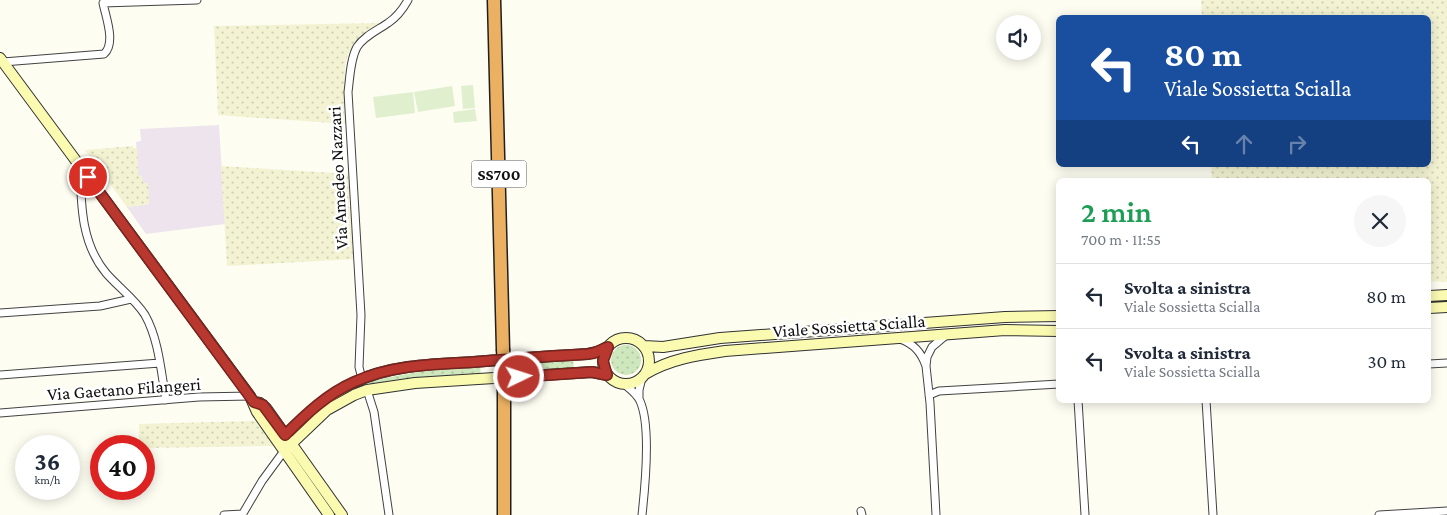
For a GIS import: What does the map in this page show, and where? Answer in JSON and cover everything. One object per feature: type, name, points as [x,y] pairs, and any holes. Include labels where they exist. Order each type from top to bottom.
[{"type":"highway","name":"SS700","points":[[494,0],[504,370],[504,515]]},
{"type":"street","points":[[1,60],[104,54],[109,50],[110,39],[103,2],[197,0]]},
{"type":"street","name":"Via Amedeo Nazzari","points":[[362,379],[359,367],[361,315],[348,92],[352,63],[358,46],[368,36],[390,22],[403,10],[408,0]]},
{"type":"street","points":[[1,60],[252,399],[257,412],[281,438],[342,515]]},
{"type":"street","points":[[80,166],[82,212],[88,243],[95,258],[105,272],[140,308],[146,318],[160,363],[166,400]]},
{"type":"street","points":[[1431,296],[1447,295]]},
{"type":"street","points":[[0,313],[100,306],[131,299]]},
{"type":"street","points":[[1431,308],[1447,307]]},
{"type":"street","name":"Viale Sossietta Scialla","points":[[281,438],[320,403],[335,393],[362,379],[413,367],[588,354],[608,347],[614,341],[623,338],[632,339],[644,346],[663,347],[720,338],[1005,316],[1056,316]]},
{"type":"street","name":"Viale Sossietta Scialla","points":[[624,384],[634,383],[666,363],[707,353],[1005,330],[1056,331]]},
{"type":"street","points":[[936,515],[926,366],[927,357],[932,348],[946,335]]},
{"type":"street","points":[[899,339],[916,348],[926,366]]},
{"type":"street","points":[[642,515],[646,443],[643,411],[638,390],[649,366],[649,358],[644,346]]},
{"type":"street","points":[[607,375],[603,361],[608,347]]},
{"type":"street","points":[[0,375],[160,363]]},
{"type":"street","points":[[1431,364],[1447,363]]},
{"type":"street","points":[[224,515],[242,514],[262,481],[288,447],[327,410],[367,390],[415,383],[592,372],[607,375],[614,381],[624,384],[639,399]]},
{"type":"street","points":[[929,395],[939,390],[1056,384]]},
{"type":"street","points":[[367,390],[374,412],[389,515]]},
{"type":"street","name":"Via Gaetano Filangeri","points":[[0,414],[166,400],[252,399]]},
{"type":"street","points":[[1078,403],[1085,515]]},
{"type":"street","points":[[1206,403],[1213,515]]},
{"type":"street","points":[[288,447],[329,515]]},
{"type":"street","points":[[1379,515],[1447,511]]},
{"type":"shaded area","points":[[219,125],[225,224],[146,234],[127,207],[149,204],[147,183],[143,184],[138,176],[136,142],[141,141],[140,129]]},
{"type":"green space","points":[[1201,0],[1447,0],[1447,282],[1431,281],[1431,178],[1212,178],[1211,167],[1431,167],[1431,15],[1202,15]]},
{"type":"green space","points":[[380,23],[361,35],[348,54],[345,66],[347,124],[218,115],[214,26]]},
{"type":"green space","points":[[473,85],[475,108],[463,109],[461,86]]},
{"type":"green space","points":[[452,86],[455,106],[418,112],[414,92]]},
{"type":"green space","points":[[413,92],[415,113],[376,118],[373,97]]},
{"type":"green space","points":[[475,109],[477,121],[454,123],[453,112]]},
{"type":"green space","points":[[133,146],[133,148],[137,148],[138,175],[142,176],[143,183],[148,183],[149,204],[127,207],[85,150]]},
{"type":"green space","points":[[221,166],[350,174],[351,198],[349,199],[349,207],[352,207],[356,259],[227,266]]},
{"type":"green space","points":[[626,345],[637,349],[641,360],[637,371],[626,375],[615,371],[611,360],[615,349]]},
{"type":"green space","points":[[573,359],[574,370],[520,373],[519,362]]},
{"type":"green space","points":[[480,365],[481,376],[394,380],[370,385],[369,382],[411,373]]},
{"type":"green space","points":[[255,421],[274,446],[155,448],[155,435],[139,435],[139,424]]},
{"type":"route","points":[[88,177],[254,402],[260,403],[266,408],[285,435],[302,418],[335,393],[355,382],[384,372],[439,364],[588,354],[608,347],[603,356],[603,366],[607,375],[592,372],[519,377]]}]
